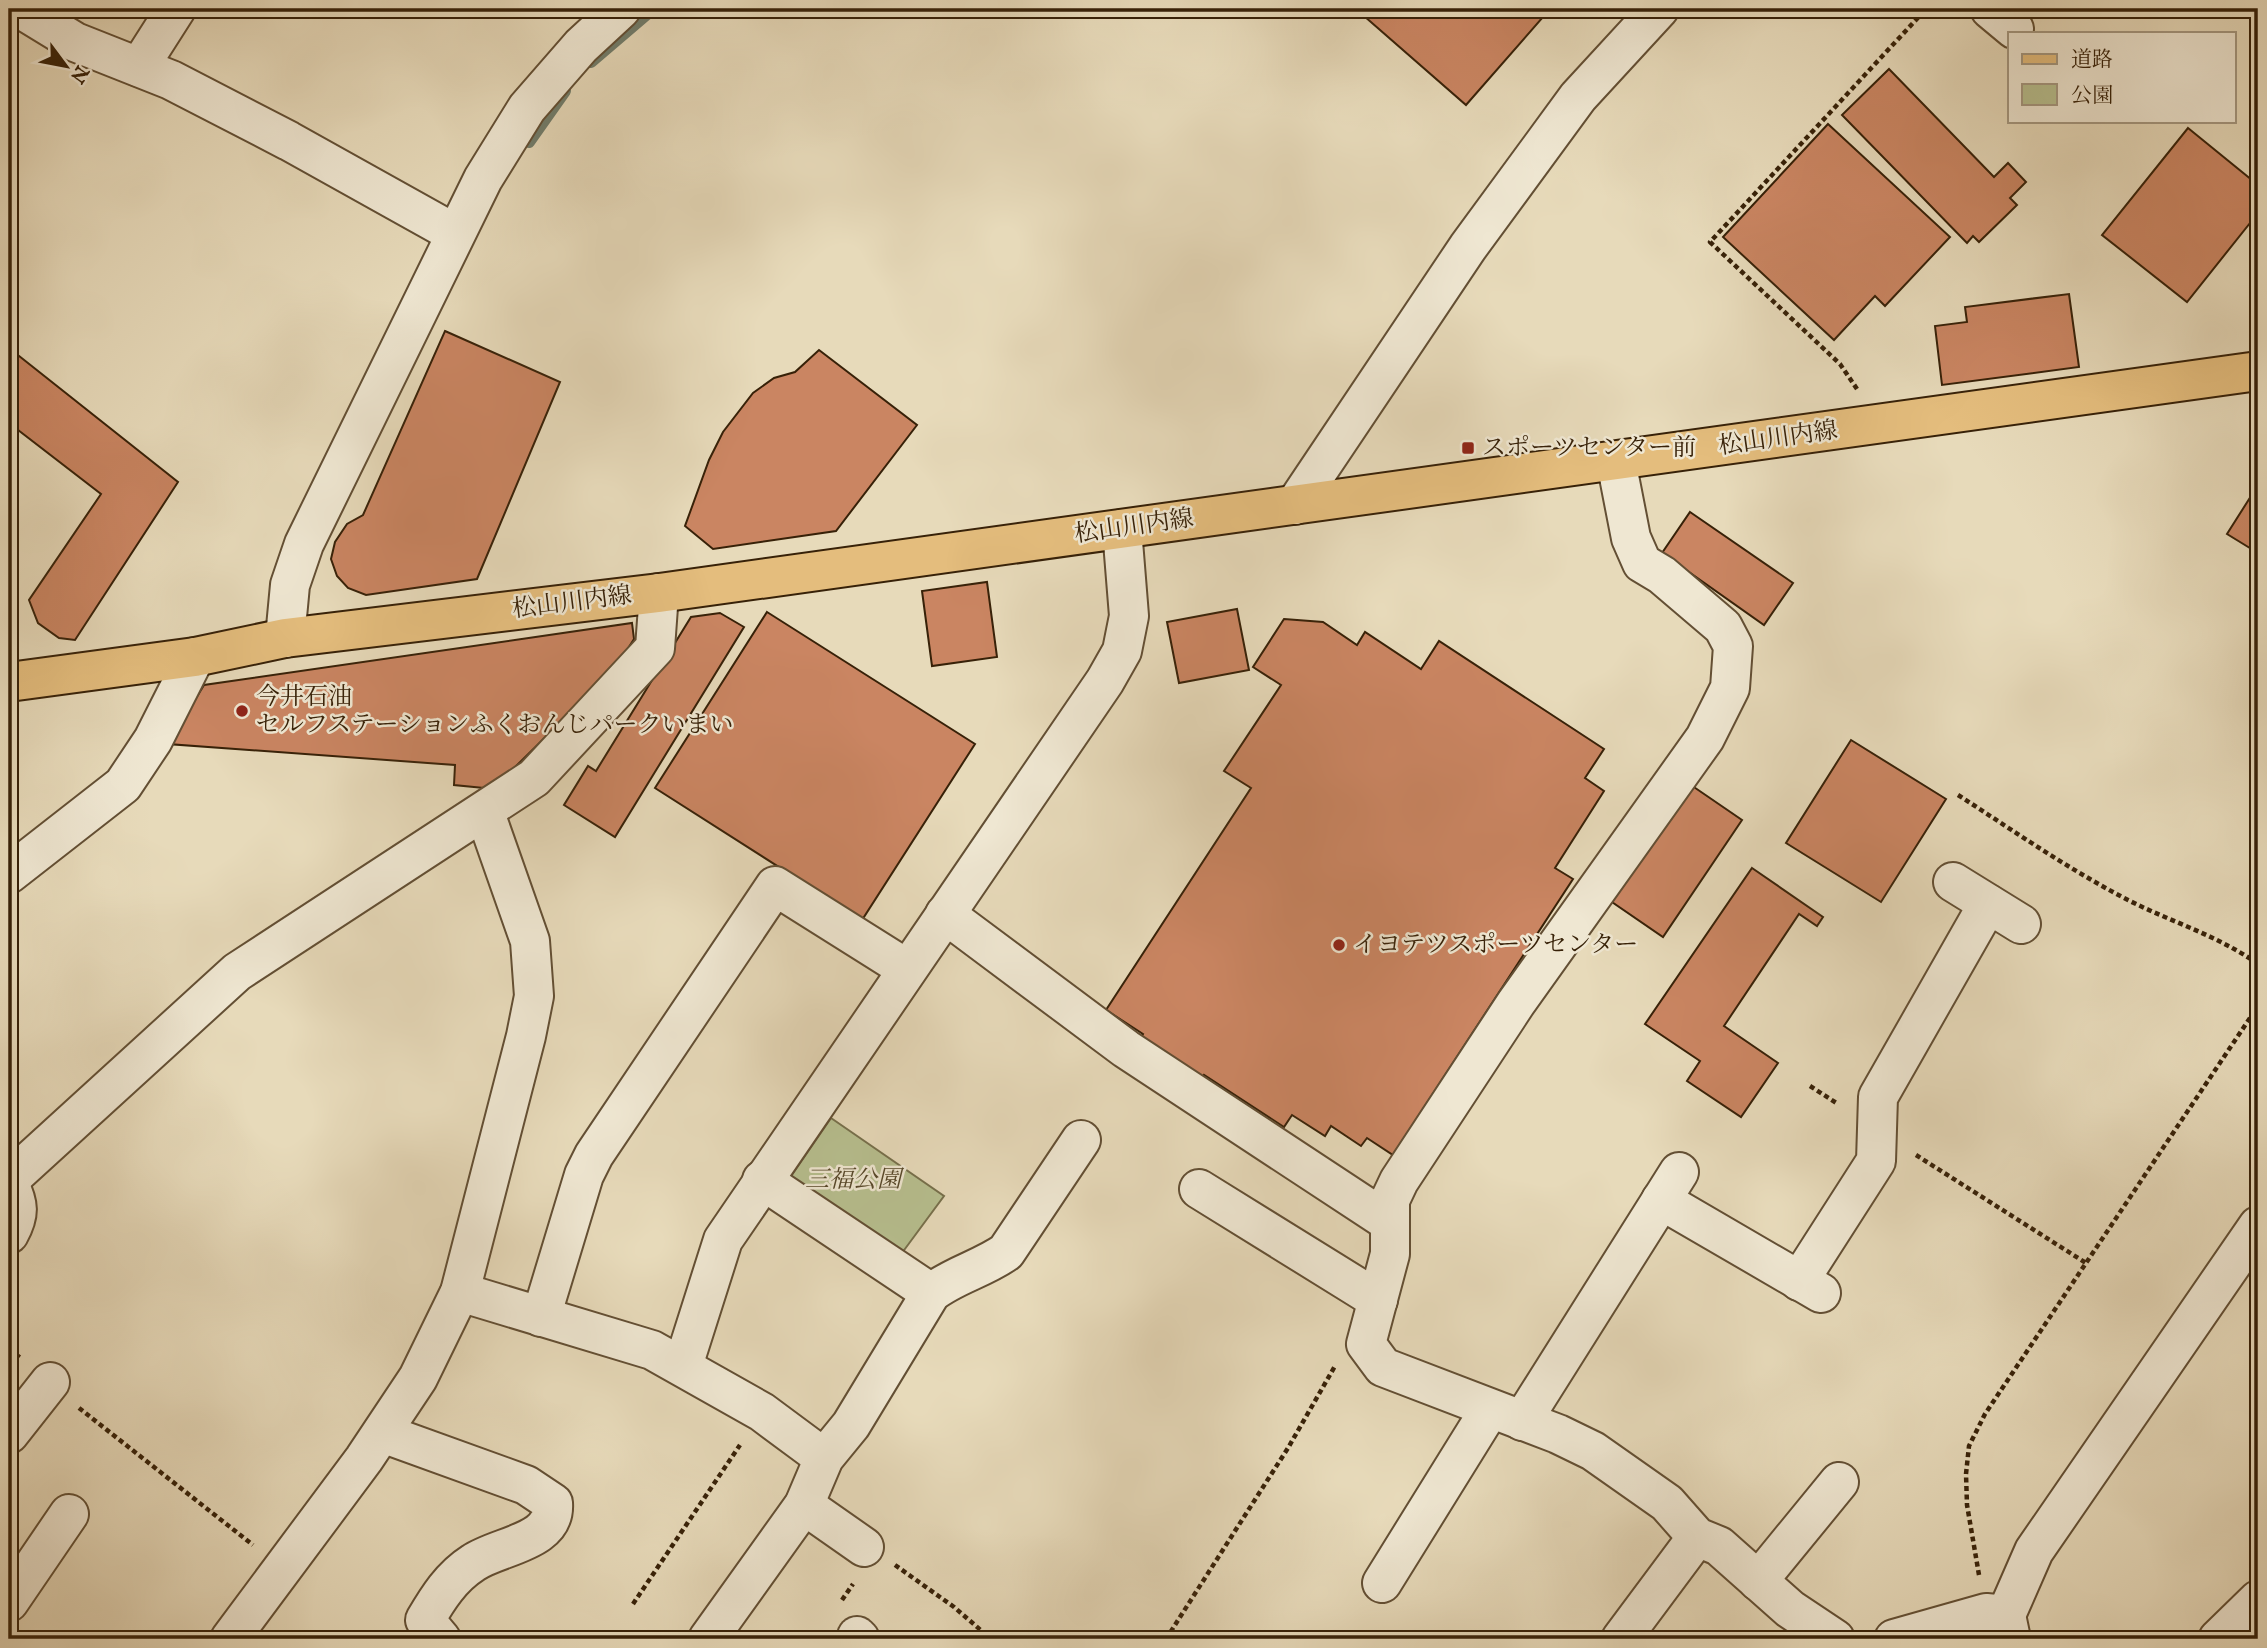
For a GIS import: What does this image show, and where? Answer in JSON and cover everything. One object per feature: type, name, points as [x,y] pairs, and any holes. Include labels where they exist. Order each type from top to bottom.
[{"type":"main road","name":"松山川内線","points":[[9,682],[195,657],[285,638],[659,593],[2258,371]]},
{"type":"street","points":[[21,9],[64,20],[75,42],[171,80],[289,141],[454,233]]},
{"type":"street","points":[[139,67],[176,9]]},
{"type":"street","points":[[285,638],[290,585],[304,544],[454,233],[483,179],[527,108],[581,46],[621,9]]},
{"type":"street","points":[[1295,505],[1468,247],[1578,97],[1659,9]]},
{"type":"street","points":[[1616,461],[1631,538],[1642,563],[1662,575],[1723,627],[1733,646],[1730,688],[1705,738],[1516,1003],[1399,1181],[1390,1200],[1390,1254],[1366,1344],[1383,1367],[1592,1451],[1667,1503],[1697,1537],[1719,1546],[1790,1609],[1835,1639]]},
{"type":"street","points":[[683,1367],[723,1240],[1122,651],[1129,616],[1122,529]]},
{"type":"street","points":[[9,1234],[17,1219],[18,1201],[9,1182],[237,972],[485,813],[534,778],[655,648],[659,593]]},
{"type":"street","points":[[9,874],[123,785],[153,740],[195,657]]},
{"type":"street","points":[[230,1639],[382,1433],[418,1378],[460,1292],[526,1037],[534,996],[530,941],[485,813]]},
{"type":"street","points":[[1953,882],[2021,923]]},
{"type":"street","points":[[541,1317],[584,1175],[594,1155],[775,886],[907,969]]},
{"type":"street","points":[[1382,1583],[1670,1186],[1811,1287],[1876,1161],[1878,1097],[1989,904]]},
{"type":"street","points":[[945,914],[1126,1049],[1389,1222]]},
{"type":"street","points":[[708,1639],[804,1504],[824,1458],[851,1425],[931,1293],[949,1279],[989,1265],[1006,1252],[1081,1140]]},
{"type":"street","points":[[762,1180],[931,1293]]},
{"type":"street","points":[[1199,1189],[1378,1300]]},
{"type":"street","points":[[1894,1639],[2001,1622],[2034,1551],[2258,1226]]},
{"type":"street","points":[[460,1292],[652,1350],[762,1412],[824,1458]]},
{"type":"street","points":[[9,1434],[50,1382]]},
{"type":"street","points":[[382,1433],[526,1485],[553,1503],[554,1517],[542,1532],[474,1562],[447,1584],[425,1620],[442,1639]]},
{"type":"street","points":[[1758,1581],[1839,1482]]},
{"type":"street","points":[[804,1504],[870,1550]]},
{"type":"street","points":[[9,1602],[69,1514]]},
{"type":"street","points":[[1621,1639],[1697,1537]]},
{"type":"street","points":[[2218,1639],[2258,1600]]},
{"type":"path","points":[[1881,424],[1840,364],[1710,242],[1926,9]]},
{"type":"path","points":[[1958,795],[2076,871],[2162,917],[2197,929],[2258,964]]},
{"type":"path","points":[[2001,1622],[1966,1505],[1969,1446],[1985,1414],[2258,1006]]},
{"type":"path","points":[[1810,1086],[2086,1263]]},
{"type":"path","points":[[1166,1639],[1288,1448],[1348,1345],[1366,1344]]},
{"type":"path","points":[[9,1349],[50,1382],[80,1411],[282,1567]]},
{"type":"path","points":[[633,1604],[762,1412]]},
{"type":"path","points":[[851,1627],[870,1550],[954,1607],[991,1639]]},
{"type":"green space","name":"三福公園","points":[[831,1118],[944,1196],[899,1257],[787,1182]]},
{"type":"building","points":[[1356,9],[1550,9],[1466,105]]},
{"type":"building","points":[[1889,69],[1994,177],[2008,163],[2026,182],[2010,198],[2017,205],[1979,242],[1973,236],[1967,243],[1842,115]]},
{"type":"building","points":[[1828,124],[1950,237],[1885,306],[1875,296],[1834,340],[1723,237]]},
{"type":"building","points":[[2188,128],[2258,185],[2258,213],[2187,302],[2102,235]]},
{"type":"building","points":[[2069,294],[2079,367],[1942,385],[1935,326],[1967,322],[1965,307]]},
{"type":"building","points":[[445,331],[560,382],[477,579],[366,595],[348,588],[337,576],[331,559],[335,542],[347,524],[363,515]]},
{"type":"building","points":[[9,348],[178,482],[75,640],[59,638],[38,623],[29,600],[101,494],[9,423]]},
{"type":"building","points":[[819,350],[917,425],[836,531],[713,549],[685,526],[709,460],[723,432],[753,393],[774,378],[795,372]]},
{"type":"building","points":[[2258,485],[2258,553],[2227,534]]},
{"type":"building","points":[[1690,512],[1793,583],[1764,625],[1662,553]]},
{"type":"building","points":[[987,582],[997,657],[932,666],[922,591]]},
{"type":"building","points":[[1237,609],[1249,670],[1179,683],[1167,622]]},
{"type":"building","points":[[767,612],[975,744],[862,920],[655,788]]},
{"type":"building","points":[[720,613],[744,627],[615,837],[564,805],[588,766],[596,771],[691,617]]},
{"type":"building","name":"イヨテツスポーツセンター","points":[[1284,619],[1323,622],[1357,645],[1365,632],[1421,669],[1439,641],[1604,749],[1585,778],[1604,791],[1555,868],[1573,879],[1393,1155],[1367,1138],[1361,1146],[1331,1126],[1325,1136],[1292,1115],[1284,1127],[1204,1075],[1197,1086],[1136,1046],[1143,1034],[1106,1010],[1251,788],[1224,771],[1281,685],[1253,667]]},
{"type":"building","points":[[632,623],[634,639],[615,669],[511,771],[484,788],[454,785],[455,765],[168,744],[204,685]]},
{"type":"building","points":[[1851,740],[1946,799],[1881,902],[1786,843]]},
{"type":"building","points":[[1688,783],[1742,820],[1663,937],[1609,900]]},
{"type":"building","points":[[1752,868],[1823,917],[1817,926],[1799,914],[1724,1026],[1778,1063],[1741,1117],[1687,1081],[1700,1061],[1645,1024]]},
{"type":"waterway","points":[[591,62],[653,9]]},
{"type":"waterway","points":[[529,142],[565,91]]},
{"type":"place","name":"スポーツセンター前","points":[[1468,448]]},
{"type":"place","name":"今井石油 セルフステーションふくおんじパークいまい","points":[[242,711]]},
{"type":"place","name":"イヨテツスポーツセンター","points":[[1339,945]]}]
